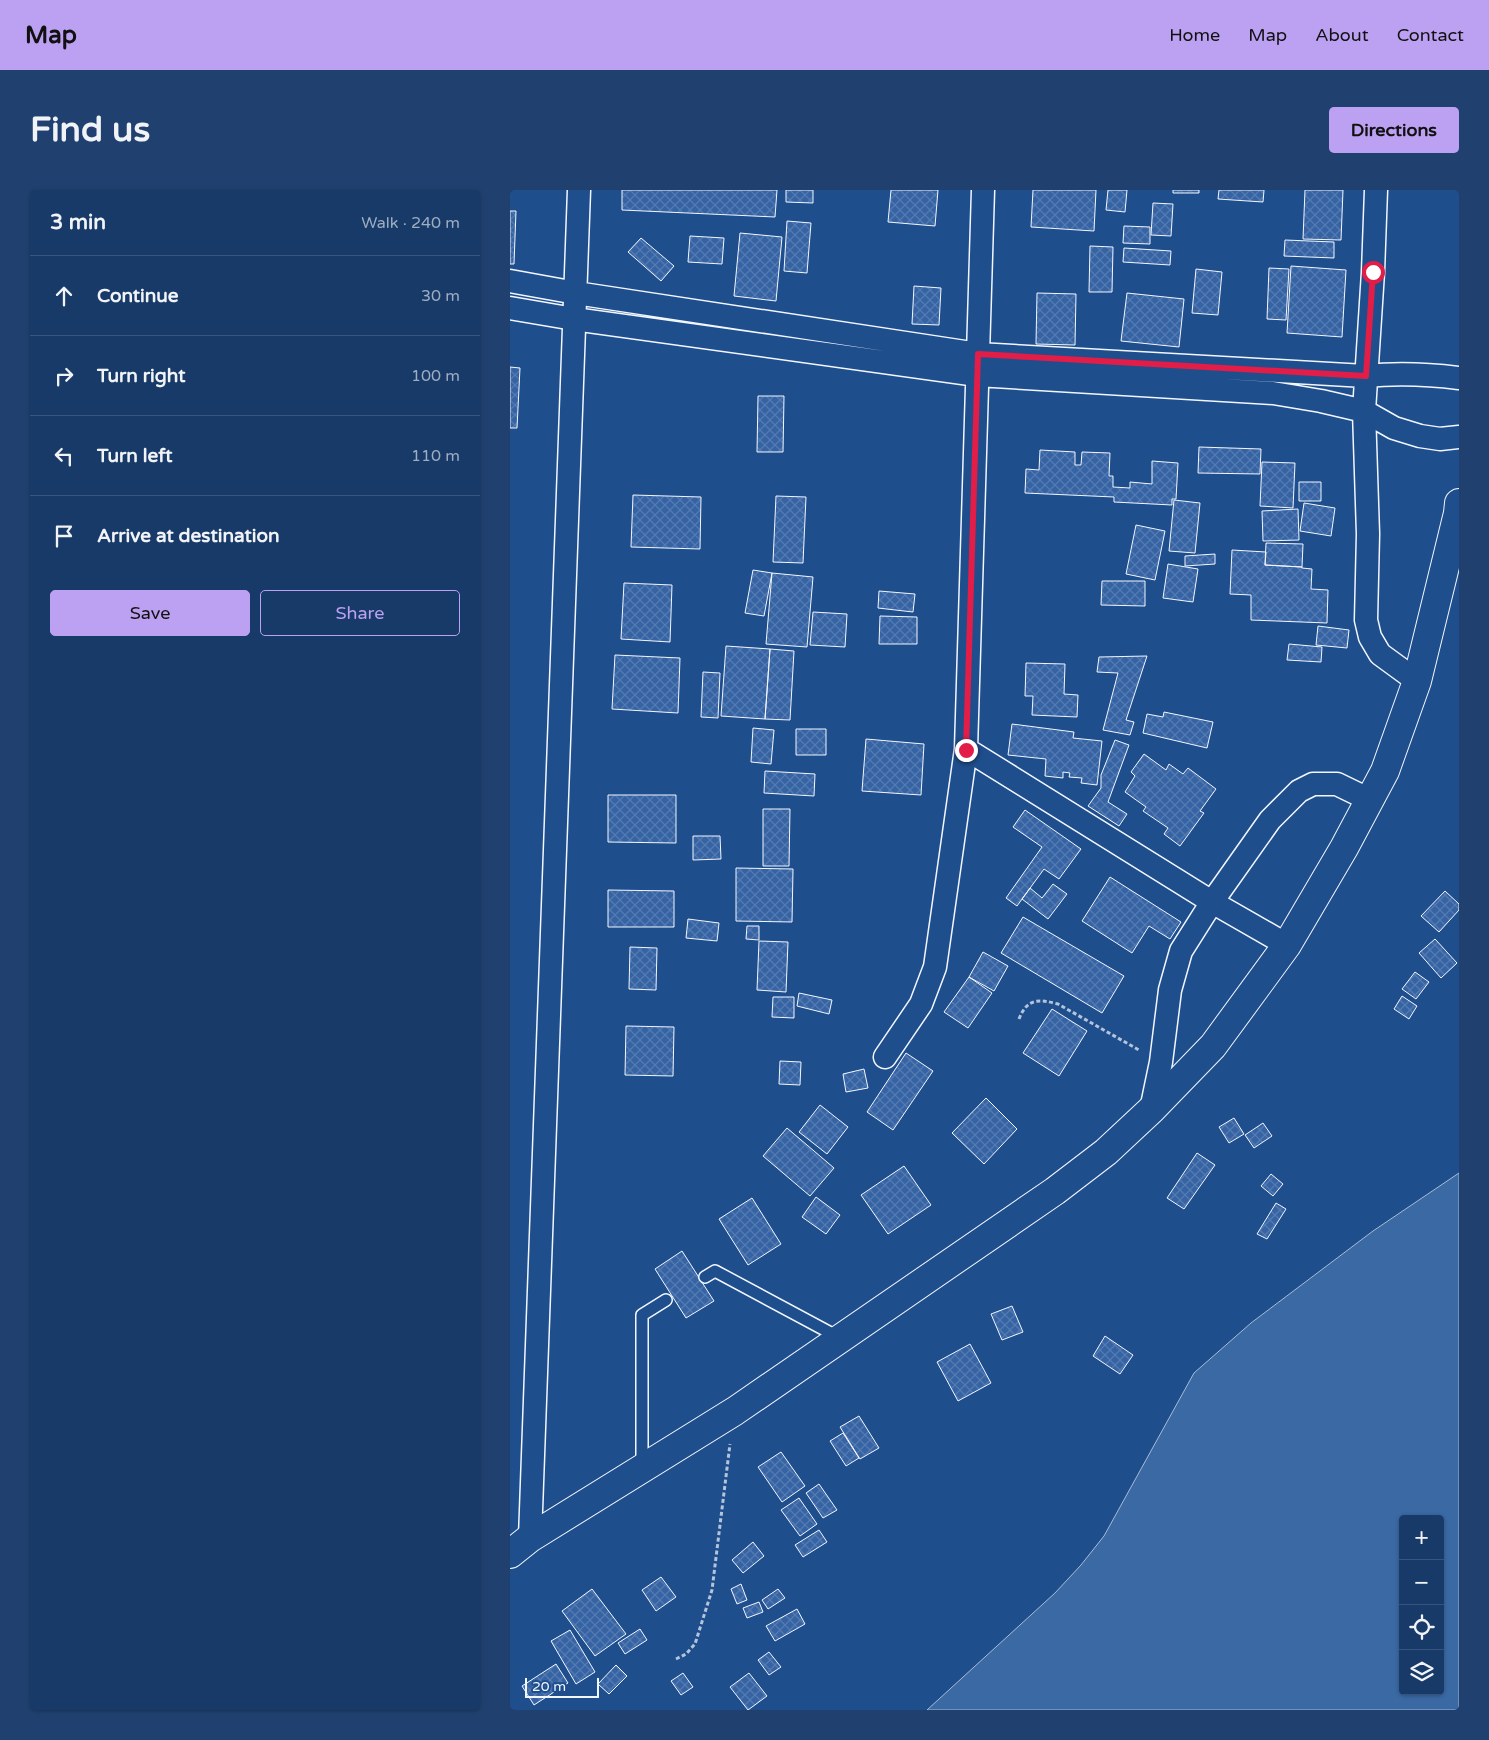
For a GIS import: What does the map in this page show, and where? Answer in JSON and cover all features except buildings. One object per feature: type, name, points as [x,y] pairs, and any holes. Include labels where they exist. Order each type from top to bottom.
[{"type":"highway","points":[[520,1546],[642,1467],[735,1411],[1055,1191],[1106,1152],[1151,1110],[1213,1046],[1287,945],[1344,848],[1385,771],[1417,681],[1434,616],[1459,503]]},
{"type":"street","points":[[520,1546],[579,190]]},
{"type":"street","points":[[885,1057],[921,1004],[935,967],[966,750],[983,190]]},
{"type":"street","points":[[1376,190],[1364,411],[1368,534],[1366,620],[1370,636],[1380,654],[1417,681]]},
{"type":"street","points":[[510,281],[977,365],[1366,376],[1434,374],[1459,378]]},
{"type":"street","points":[[510,308],[574,319],[977,365],[1273,393],[1364,411],[1394,428],[1420,436],[1440,439],[1459,437]]},
{"type":"street","points":[[966,750],[1212,902],[1287,945]]},
{"type":"street","points":[[1151,1110],[1161,1062],[1170,990],[1181,951],[1212,902],[1270,820],[1299,791],[1313,784],[1337,784],[1370,800]]},
{"type":"lane","points":[[705,1277],[715,1271],[842,1338]]},
{"type":"lane","points":[[642,1467],[642,1315],[666,1300]]},
{"type":"path","points":[[1019,1019],[1022,1011],[1033,1001],[1044,1000],[1058,1004],[1161,1062]]},
{"type":"path","points":[[676,1659],[686,1654],[695,1644],[712,1590],[735,1411]]},
{"type":"water","points":[[1459,1173],[1459,1710],[927,1710],[1055,1593],[1081,1565],[1104,1536],[1194,1373],[1251,1323],[1373,1231]]},
{"type":"route","points":[[966,750],[978,354],[1366,376],[1373,272]]}]
